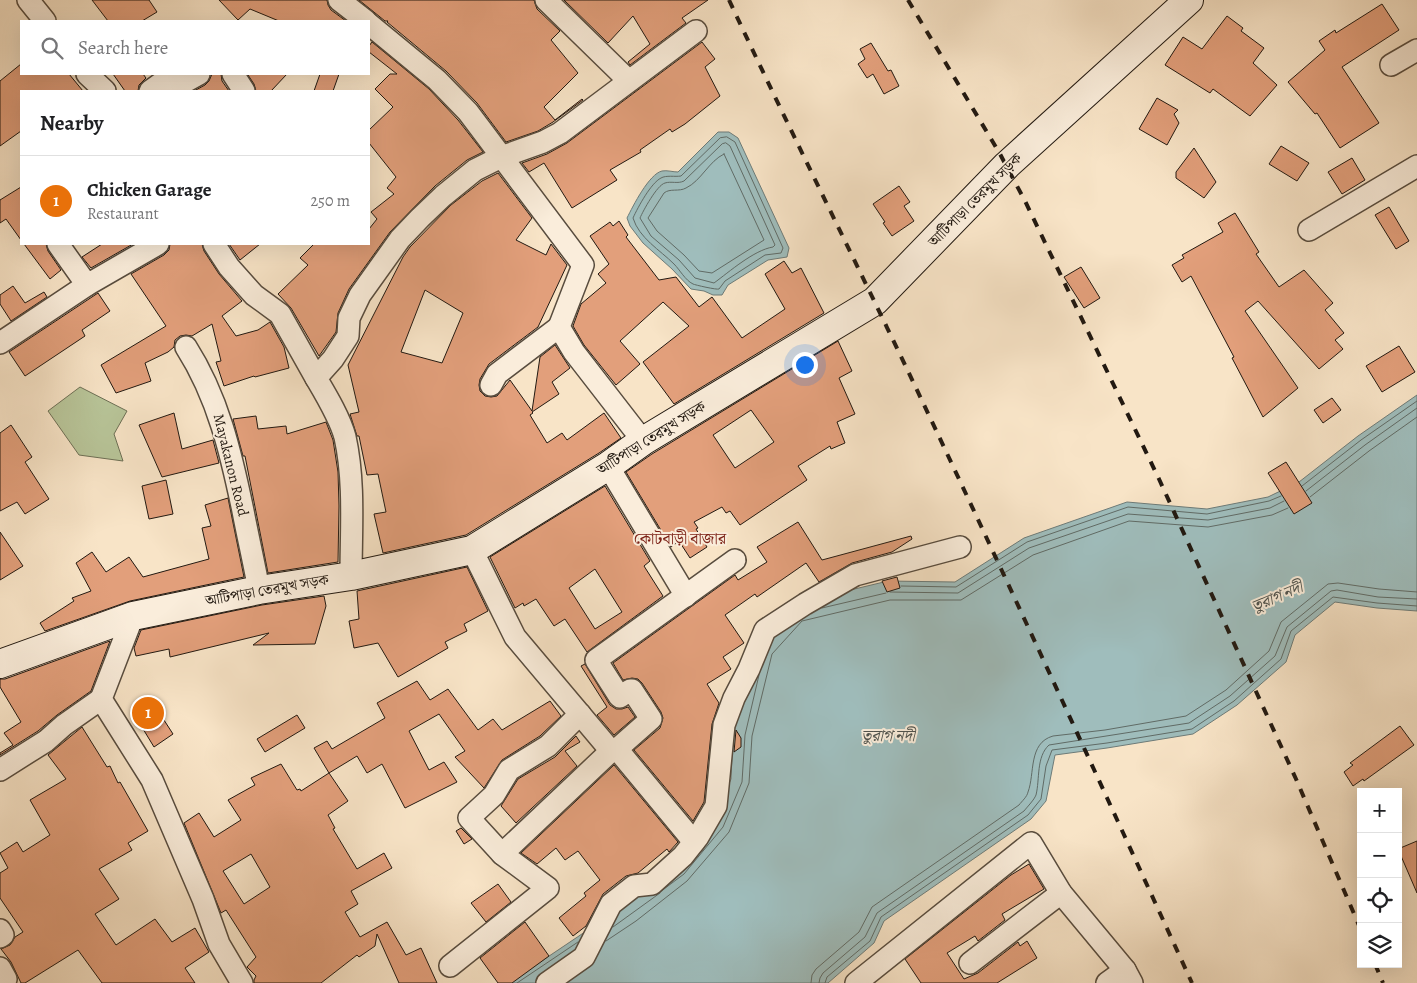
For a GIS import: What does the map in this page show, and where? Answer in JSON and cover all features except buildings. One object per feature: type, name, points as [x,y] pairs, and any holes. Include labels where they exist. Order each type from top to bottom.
[{"type":"main road","name":"আটিপাড়া তেরমুখ সড়ক","points":[[0,664],[133,616],[259,590],[351,576],[472,550],[608,466],[643,441],[875,301],[1007,165],[1189,0]]},
{"type":"street","points":[[28,0],[44,20]]},
{"type":"street","points":[[340,0],[365,20]]},
{"type":"street","points":[[546,0],[629,81]]},
{"type":"street","points":[[370,25],[437,80],[468,112],[582,265],[559,327],[497,374],[491,385]]},
{"type":"street","points":[[316,378],[333,359],[348,336],[349,318],[360,295],[400,239],[449,191],[475,170],[501,157],[543,142],[560,133],[696,31]]},
{"type":"street","points":[[1391,65],[1417,50]]},
{"type":"street","points":[[88,75],[104,90]]},
{"type":"street","points":[[151,90],[164,81],[180,84],[197,75]]},
{"type":"street","points":[[234,75],[243,90]]},
{"type":"street","points":[[1309,230],[1417,166]]},
{"type":"street","points":[[59,245],[87,285]]},
{"type":"street","points":[[0,343],[87,285],[156,245]]},
{"type":"street","points":[[215,245],[229,268],[254,295],[280,314],[328,398],[344,435],[350,475],[351,576]]},
{"type":"street","points":[[559,327],[574,352],[643,441]]},
{"type":"street","name":"Mayakanon Road","points":[[186,347],[200,368],[218,410],[232,458],[259,590]]},
{"type":"street","points":[[608,466],[686,596]]},
{"type":"street","points":[[547,983],[584,957],[611,904],[634,886],[652,884],[683,856],[694,842],[716,806],[724,725],[734,698],[749,670],[765,630],[804,604],[855,575],[960,547]]},
{"type":"street","points":[[472,550],[516,637],[580,714],[694,842]]},
{"type":"street","points":[[502,854],[614,750],[651,719],[632,690],[619,696],[596,660],[735,560]]},
{"type":"street","points":[[0,770],[102,700],[133,616]]},
{"type":"street","points":[[102,700],[152,780],[203,898],[219,944],[242,983]]},
{"type":"street","points":[[450,966],[548,888],[502,854],[469,818],[494,795],[509,770],[548,746],[580,714]]},
{"type":"street","points":[[865,980],[1031,843],[1061,893],[1129,976],[1107,983]]},
{"type":"street","points":[[970,963],[1061,893]]},
{"type":"street","points":[[0,930],[3,935],[0,937]]},
{"type":"street","points":[[0,968],[6,979],[0,983]]},
{"type":"green space","points":[[80,387],[127,411],[114,434],[123,461],[79,455],[48,411]]},
{"type":"water","points":[[718,132],[729,132],[738,138],[789,248],[787,257],[768,260],[728,285],[722,295],[713,295],[691,289],[643,243],[630,226],[627,218],[642,191],[657,173],[662,171],[678,172]]},
{"type":"water","name":"তুরাগ নদী","points":[[1417,395],[1417,611],[1335,602],[1295,635],[1286,662],[1237,705],[1193,734],[1055,755],[1046,801],[1031,819],[884,921],[874,943],[828,983],[509,983],[625,905],[713,822],[731,779],[733,733],[755,644],[792,604],[888,581],[955,582],[1024,538],[1127,502],[1207,509],[1268,497],[1299,482],[1358,436]]},
{"type":"railway","points":[[729,0],[943,446],[1192,983]]},
{"type":"railway","points":[[908,0],[1000,154],[1025,201],[1159,479],[1296,779],[1358,923]]},
{"type":"railway","points":[[1377,968],[1383,983]]},
{"type":"place","name":"Chicken Garage","points":[[148,713]]},
{"type":"district","name":"কোটবাড়ী বাজার","points":[[680,539]]}]
